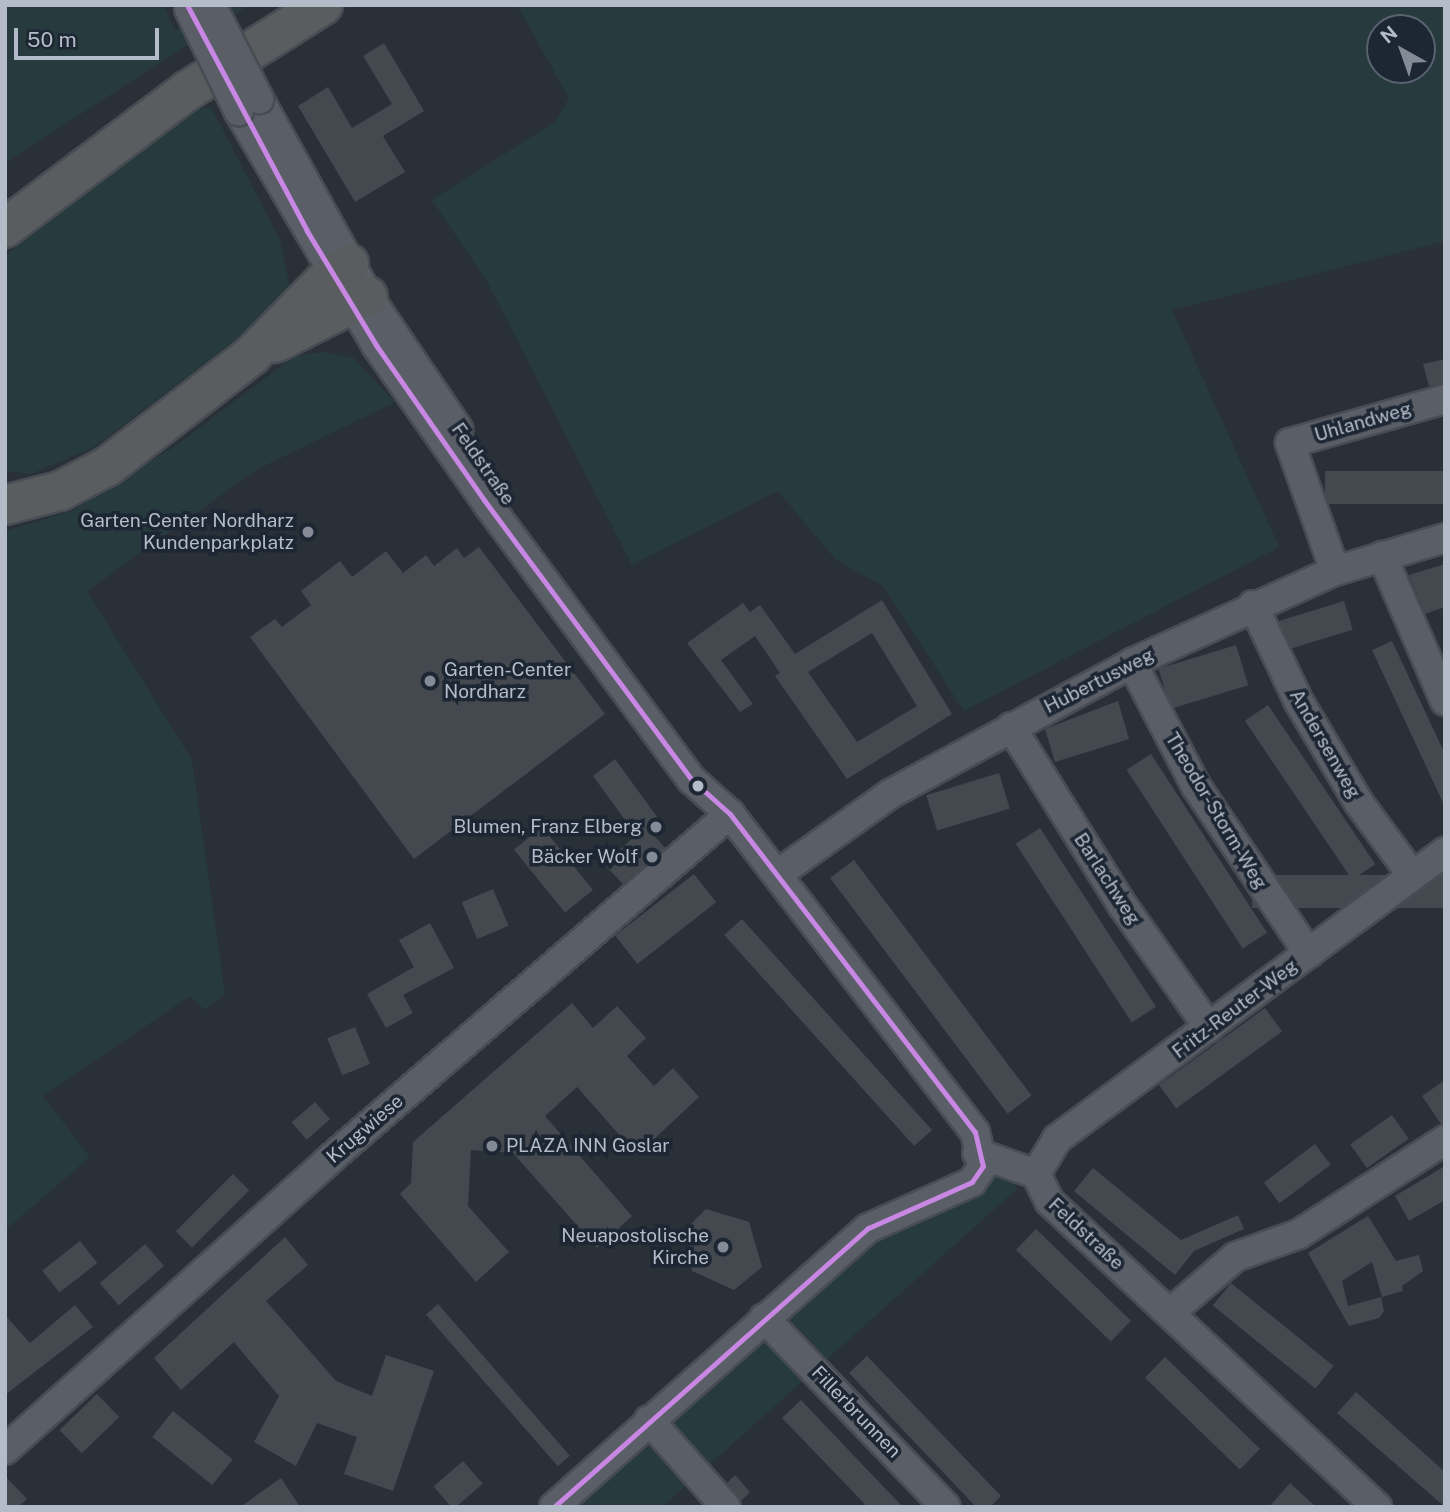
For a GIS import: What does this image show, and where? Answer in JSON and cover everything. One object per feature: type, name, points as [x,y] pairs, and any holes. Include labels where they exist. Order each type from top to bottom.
[{"type":"highway","points":[[5,198],[166,78],[279,5]]},
{"type":"highway","points":[[5,228],[176,99],[323,5]]},
{"type":"highway","points":[[9,502],[60,491],[108,466],[251,355],[341,269]]},
{"type":"highway","points":[[251,355],[360,301]]},
{"type":"street","points":[[196,6],[249,106]]},
{"type":"street","name":"Feldstraße","points":[[249,106],[307,231],[341,269]]},
{"type":"street","name":"Feldstraße","points":[[249,106],[341,269],[384,339],[692,780],[730,814],[970,1120],[977,1153]]},
{"type":"street","name":"Uhlandweg","points":[[1335,571],[1290,443],[1445,399]]},
{"type":"street","name":"Hubertusweg","points":[[778,874],[890,794],[1132,663],[1253,604],[1335,571],[1445,538]]},
{"type":"street","points":[[1382,556],[1445,701]]},
{"type":"street","name":"Andersenweg","points":[[1253,604],[1299,702],[1359,803],[1412,875]]},
{"type":"street","name":"Theodor-Storm-Weg","points":[[1132,663],[1196,786],[1309,954]]},
{"type":"street","name":"Barlachweg","points":[[1011,727],[1123,906],[1209,1028]]},
{"type":"street","name":"Krugwiese","points":[[5,1450],[329,1160],[730,814]]},
{"type":"street","name":"Fritz-Reuter-Weg","points":[[1036,1174],[1057,1139],[1445,852]]},
{"type":"street","points":[[1170,1313],[1235,1257],[1299,1234],[1445,1140]]},
{"type":"street","points":[[554,1507],[868,1228],[937,1193],[977,1153],[1036,1174]]},
{"type":"street","name":"Feldstraße","points":[[1036,1174],[1049,1201],[1377,1507]]},
{"type":"street","name":"Fillerbrunnen","points":[[764,1318],[946,1507]]},
{"type":"street","points":[[649,1420],[726,1507]]},
{"type":"green space","points":[[5,5],[164,5],[175,31],[216,5],[249,5],[5,163]]},
{"type":"green space","points":[[517,5],[1445,5],[1445,241],[1172,310],[1279,547],[964,711],[883,586],[836,560],[778,491],[632,565],[488,283],[432,200],[555,122],[569,98]]},
{"type":"green space","points":[[211,107],[280,240],[292,297],[96,446],[31,474],[5,471],[5,256],[194,110]]},
{"type":"green space","points":[[324,352],[354,358],[395,402],[256,470],[87,591],[192,760],[225,994],[205,1010],[190,996],[43,1096],[90,1157],[5,1230],[5,531],[72,511],[178,444],[296,355]]},
{"type":"green space","points":[[982,1173],[1012,1175],[1017,1189],[662,1507],[554,1507],[868,1228]]},
{"type":"building","points":[[384,43],[424,111],[383,136],[405,172],[355,202],[298,106],[328,87],[352,128],[392,104],[363,56]]},
{"type":"building","points":[[1445,359],[1445,383],[1429,386],[1423,364]]},
{"type":"building","points":[[1325,471],[1445,471],[1445,504],[1325,504]]},
{"type":"building","name":"Garten-Center Nordharz","points":[[479,547],[605,714],[414,859],[250,637],[275,619],[282,627],[311,605],[301,591],[340,561],[352,577],[386,551],[403,573],[426,555],[434,566],[457,548],[464,558]]},
{"type":"building","points":[[1445,564],[1445,607],[1425,614],[1409,575]]},
{"type":"building","points":[[882,600],[952,714],[847,779],[775,676],[780,673],[755,636],[721,660],[753,704],[740,712],[687,643],[743,603],[750,612],[760,605],[795,654]],"holes":[[[872,633],[917,706],[857,742],[808,672]]]},
{"type":"building","points":[[1344,601],[1353,630],[1288,650],[1279,621]]},
{"type":"building","points":[[1392,641],[1445,754],[1445,807],[1372,650]]},
{"type":"building","points":[[1236,645],[1248,685],[1171,709],[1159,669]]},
{"type":"building","points":[[1118,701],[1129,739],[1055,762],[1045,729]]},
{"type":"building","points":[[1268,705],[1375,864],[1352,880],[1245,721]]},
{"type":"building","points":[[1151,754],[1267,933],[1243,948],[1127,770]]},
{"type":"building","points":[[615,759],[663,825],[651,832],[665,848],[623,884],[604,864],[636,835],[593,776]]},
{"type":"building","points":[[999,773],[1010,808],[937,831],[926,795]]},
{"type":"building","points":[[542,827],[593,890],[565,913],[514,850]]},
{"type":"building","points":[[1040,828],[1156,1007],[1132,1022],[1016,844]]},
{"type":"building","points":[[854,860],[1032,1096],[1008,1114],[830,878]]},
{"type":"building","points":[[694,874],[716,902],[637,964],[615,936]]},
{"type":"building","points":[[1252,875],[1445,875],[1445,908],[1252,908]]},
{"type":"building","points":[[493,889],[509,926],[477,939],[462,902]]},
{"type":"building","points":[[742,919],[932,1130],[914,1146],[724,935]]},
{"type":"building","points":[[430,923],[454,968],[403,995],[413,1013],[386,1028],[367,994],[414,967],[399,940]]},
{"type":"building","name":"PLAZA INN Goslar","points":[[572,1003],[593,1028],[617,1006],[646,1038],[627,1056],[654,1086],[673,1068],[699,1097],[637,1155],[577,1087],[545,1116],[632,1216],[597,1248],[513,1153],[471,1150],[468,1206],[509,1252],[476,1282],[400,1194],[411,1183],[413,1142]]},
{"type":"building","points":[[1265,1008],[1282,1031],[1176,1108],[1159,1085]]},
{"type":"building","points":[[355,1027],[370,1064],[342,1075],[327,1038]]},
{"type":"building","points":[[1445,1080],[1445,1123],[1441,1124],[1422,1096]]},
{"type":"building","points":[[315,1102],[330,1119],[307,1140],[292,1122]]},
{"type":"building","points":[[1392,1115],[1409,1139],[1367,1168],[1350,1144]]},
{"type":"building","points":[[1315,1144],[1331,1165],[1280,1203],[1264,1183]]},
{"type":"building","points":[[1445,1166],[1445,1200],[1409,1221],[1395,1196]]},
{"type":"building","points":[[1093,1168],[1181,1240],[1238,1215],[1244,1229],[1194,1251],[1175,1275],[1074,1191]]},
{"type":"building","points":[[233,1174],[249,1190],[192,1248],[176,1231]]},
{"type":"building","name":"Neuapostolische Kirche","points":[[706,1209],[749,1222],[762,1267],[734,1290],[692,1271],[688,1227]]},
{"type":"building","points":[[1368,1216],[1396,1261],[1419,1255],[1423,1271],[1402,1286],[1403,1291],[1382,1297],[1372,1262],[1342,1281],[1348,1306],[1381,1297],[1384,1311],[1379,1318],[1349,1326],[1308,1253]]},
{"type":"building","points":[[1036,1229],[1131,1321],[1111,1342],[1016,1250]]},
{"type":"building","points":[[285,1237],[308,1265],[266,1301],[336,1381],[372,1396],[386,1355],[434,1371],[393,1491],[344,1474],[357,1437],[317,1423],[296,1466],[254,1442],[279,1396],[234,1342],[181,1390],[154,1358]]},
{"type":"building","points":[[80,1241],[97,1263],[59,1293],[42,1271]]},
{"type":"building","points":[[145,1244],[164,1266],[119,1305],[100,1283]]},
{"type":"building","points":[[1231,1283],[1334,1366],[1315,1389],[1213,1306]]},
{"type":"building","points":[[438,1304],[570,1456],[558,1466],[426,1314]]},
{"type":"building","points":[[75,1305],[93,1327],[5,1395],[5,1315],[30,1343]]},
{"type":"building","points":[[867,1356],[1001,1496],[990,1507],[976,1507],[849,1373]]},
{"type":"building","points":[[1165,1357],[1260,1449],[1240,1470],[1145,1378]]},
{"type":"building","points":[[1356,1392],[1445,1472],[1445,1507],[1337,1413]]},
{"type":"building","points":[[97,1394],[119,1417],[82,1453],[60,1430]]},
{"type":"building","points":[[801,1400],[903,1507],[867,1507],[782,1418]]},
{"type":"building","points":[[173,1411],[233,1459],[212,1485],[152,1437]]},
{"type":"building","points":[[463,1461],[483,1484],[456,1507],[451,1507],[434,1487]]},
{"type":"building","points":[[735,1475],[750,1492],[741,1501],[727,1483]]},
{"type":"building","points":[[5,1476],[27,1499],[18,1507],[5,1507]]},
{"type":"building","points":[[281,1478],[300,1507],[240,1507]]},
{"type":"building","points":[[1290,1483],[1316,1507],[1269,1507]]},
{"type":"transit line","points":[[187,5],[307,231],[376,345],[484,500],[692,780],[730,814],[975,1132],[983,1166],[972,1182],[868,1228],[554,1507]]},
{"type":"place","name":"Garten-Center Nordharz Kundenparkplatz","points":[[308,532]]},
{"type":"place","name":"Garten-Center Nordharz","points":[[430,681]]},
{"type":"place","name":"Blumen, Franz Elberg","points":[[656,827]]},
{"type":"place","name":"Bäcker Wolf","points":[[652,857]]},
{"type":"place","name":"PLAZA INN Goslar","points":[[492,1146]]},
{"type":"place","name":"Neuapostolische Kirche","points":[[723,1247]]}]
